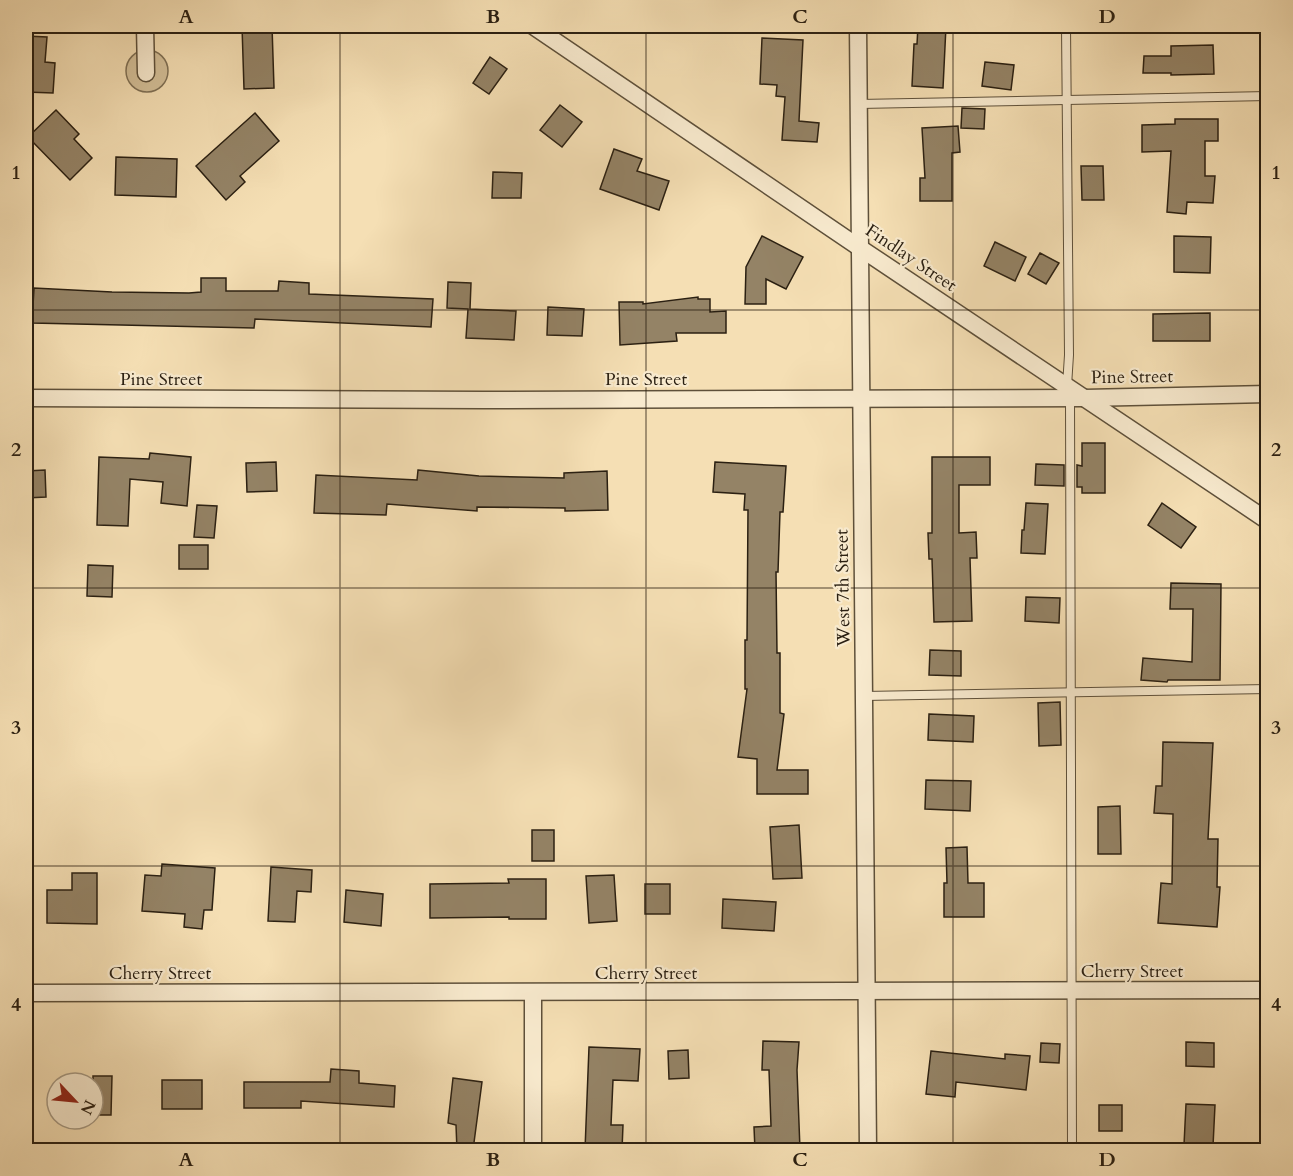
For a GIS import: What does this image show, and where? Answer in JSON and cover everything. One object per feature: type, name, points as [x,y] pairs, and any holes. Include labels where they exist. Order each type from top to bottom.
[{"type":"street","points":[[145,26],[146,73]]},
{"type":"street","name":"Findlay Street","points":[[533,26],[1074,394],[1268,521]]},
{"type":"street","name":"West 7th Street","points":[[858,26],[868,1150]]},
{"type":"street","name":"Pine Street","points":[[26,398],[494,400],[1268,394]]},
{"type":"street","name":"Cherry Street","points":[[26,993],[1268,990]]},
{"type":"street","points":[[533,993],[533,1150]]},
{"type":"lane","points":[[1066,26],[1069,354],[1074,394],[1070,693],[1072,1150]]},
{"type":"lane","points":[[859,104],[1268,96]]},
{"type":"lane","points":[[863,696],[1268,689]]},
{"type":"shaded area","points":[[147,50],[162,56],[168,71],[162,86],[147,92],[132,86],[126,71],[132,56]]},
{"type":"building","points":[[242,26],[272,26],[274,88],[244,89]]},
{"type":"building","points":[[918,26],[946,26],[943,88],[912,86],[914,44],[917,44]]},
{"type":"building","points":[[26,36],[47,37],[45,62],[55,63],[53,93],[26,92]]},
{"type":"building","points":[[762,38],[803,40],[799,121],[819,123],[817,142],[782,140],[785,97],[776,96],[777,85],[760,84]]},
{"type":"building","points":[[1213,45],[1214,74],[1143,73],[1144,56],[1171,56],[1171,46]]},
{"type":"building","points":[[490,57],[507,69],[489,94],[473,83]]},
{"type":"building","points":[[985,62],[1014,65],[1011,90],[982,86]]},
{"type":"building","points":[[560,105],[582,122],[562,147],[540,130]]},
{"type":"building","points":[[962,108],[985,109],[984,129],[961,128]]},
{"type":"building","points":[[56,110],[79,134],[74,139],[92,158],[70,180],[28,137]]},
{"type":"building","points":[[255,113],[279,141],[240,176],[245,182],[226,200],[196,166]]},
{"type":"building","points":[[1175,119],[1218,119],[1218,141],[1205,141],[1205,176],[1215,176],[1213,203],[1187,202],[1186,214],[1167,212],[1171,151],[1142,152],[1142,125],[1175,124]]},
{"type":"building","points":[[958,126],[960,152],[952,153],[952,201],[920,201],[920,178],[925,178],[922,128]]},
{"type":"building","points":[[614,149],[642,159],[637,171],[669,181],[659,210],[600,189]]},
{"type":"building","points":[[116,157],[177,159],[176,197],[115,195]]},
{"type":"building","points":[[1081,166],[1103,166],[1104,200],[1082,200]]},
{"type":"building","points":[[493,172],[522,173],[521,198],[492,198]]},
{"type":"building","points":[[762,236],[803,257],[786,289],[766,279],[766,304],[745,304],[746,267]]},
{"type":"building","points":[[1174,236],[1211,237],[1210,273],[1174,272]]},
{"type":"building","points":[[995,242],[1026,257],[1015,281],[984,266]]},
{"type":"building","points":[[1040,253],[1059,263],[1046,284],[1028,274]]},
{"type":"building","points":[[201,278],[226,278],[226,291],[278,291],[279,281],[309,283],[309,294],[433,299],[431,327],[255,319],[254,328],[32,323],[34,288],[189,293],[201,292]]},
{"type":"building","points":[[448,282],[471,283],[470,309],[516,311],[514,340],[466,338],[468,309],[447,308]]},
{"type":"building","points":[[698,297],[698,299],[710,299],[710,312],[726,311],[726,333],[676,333],[677,341],[620,345],[619,302],[643,302],[643,304]]},
{"type":"building","points":[[548,307],[584,309],[582,336],[547,335]]},
{"type":"building","points":[[1210,313],[1210,341],[1153,341],[1153,314]]},
{"type":"building","points":[[1082,443],[1105,443],[1105,493],[1082,493],[1082,487],[1077,487],[1077,465],[1082,466]]},
{"type":"building","points":[[150,453],[191,457],[187,506],[161,503],[163,482],[130,479],[128,526],[97,525],[99,457],[149,459]]},
{"type":"building","points":[[932,457],[990,457],[990,485],[959,485],[959,533],[976,532],[977,558],[970,558],[972,621],[934,622],[932,559],[929,559],[928,533],[932,533]]},
{"type":"building","points":[[276,462],[277,491],[247,492],[246,463]]},
{"type":"building","points":[[715,462],[786,466],[783,512],[780,512],[778,572],[776,572],[780,713],[784,714],[777,770],[808,770],[808,794],[757,794],[757,759],[738,757],[747,689],[745,689],[745,640],[747,640],[748,510],[744,510],[745,494],[713,492]]},
{"type":"building","points":[[1036,464],[1064,465],[1064,486],[1035,485]]},
{"type":"building","points":[[45,470],[46,497],[26,498],[26,471]]},
{"type":"building","points":[[418,470],[479,476],[564,478],[564,473],[607,471],[608,510],[565,511],[565,508],[477,507],[477,511],[387,504],[386,515],[314,513],[316,475],[417,480]]},
{"type":"building","points":[[1026,503],[1048,504],[1045,554],[1021,553]]},
{"type":"building","points":[[1162,503],[1196,527],[1181,548],[1148,525]]},
{"type":"building","points":[[197,505],[217,506],[214,538],[194,537]]},
{"type":"building","points":[[179,545],[208,545],[208,569],[179,569]]},
{"type":"building","points":[[88,565],[113,566],[112,597],[87,596]]},
{"type":"building","points":[[1171,583],[1221,584],[1220,680],[1168,680],[1167,682],[1141,680],[1143,658],[1192,662],[1193,609],[1170,609]]},
{"type":"building","points":[[1026,597],[1060,598],[1059,623],[1025,621]]},
{"type":"building","points":[[930,650],[961,651],[961,676],[929,675]]},
{"type":"building","points":[[1060,702],[1061,745],[1039,746],[1038,703]]},
{"type":"building","points":[[929,714],[974,716],[973,742],[928,740]]},
{"type":"building","points":[[1163,742],[1213,743],[1208,839],[1218,839],[1217,887],[1220,887],[1217,927],[1158,923],[1161,883],[1172,884],[1173,814],[1154,813],[1156,786],[1162,786]]},
{"type":"building","points":[[926,780],[971,781],[970,811],[925,809]]},
{"type":"building","points":[[1120,806],[1121,854],[1098,854],[1098,807]]},
{"type":"building","points":[[799,825],[802,878],[773,879],[770,827]]},
{"type":"building","points":[[532,830],[554,830],[554,861],[532,861]]},
{"type":"building","points":[[967,847],[968,883],[984,883],[984,917],[944,917],[944,883],[947,883],[946,848]]},
{"type":"building","points":[[162,864],[215,868],[212,910],[204,910],[202,929],[184,927],[185,914],[142,911],[145,875],[161,876]]},
{"type":"building","points":[[271,867],[312,870],[311,892],[297,891],[295,922],[268,921]]},
{"type":"building","points":[[72,873],[97,873],[97,924],[47,923],[47,890],[72,890]]},
{"type":"building","points":[[614,875],[617,921],[589,923],[586,876]]},
{"type":"building","points":[[508,879],[546,879],[546,919],[430,918],[430,884],[509,883]]},
{"type":"building","points":[[645,884],[670,884],[670,914],[645,914]]},
{"type":"building","points":[[346,890],[383,894],[381,926],[344,922]]},
{"type":"building","points":[[723,899],[776,902],[774,931],[722,928]]},
{"type":"building","points":[[763,1041],[799,1042],[797,1070],[800,1150],[755,1150],[754,1127],[771,1126],[769,1070],[762,1070]]},
{"type":"building","points":[[1186,1042],[1214,1043],[1214,1067],[1186,1066]]},
{"type":"building","points":[[1041,1043],[1060,1044],[1059,1063],[1040,1062]]},
{"type":"building","points":[[589,1047],[640,1049],[638,1081],[613,1080],[611,1125],[623,1125],[622,1150],[585,1150]]},
{"type":"building","points":[[688,1050],[689,1078],[669,1079],[668,1051]]},
{"type":"building","points":[[931,1051],[1005,1059],[1005,1054],[1030,1056],[1026,1090],[956,1082],[955,1097],[926,1094]]},
{"type":"building","points":[[331,1069],[359,1071],[359,1083],[395,1086],[394,1107],[301,1101],[301,1108],[244,1108],[244,1082],[330,1082]]},
{"type":"building","points":[[105,1076],[112,1076],[111,1115],[105,1115]]},
{"type":"building","points":[[453,1078],[482,1082],[473,1150],[457,1150],[456,1125],[448,1123]]},
{"type":"building","points":[[162,1080],[202,1080],[202,1109],[162,1109]]},
{"type":"building","points":[[1186,1104],[1215,1105],[1213,1146],[1184,1145]]},
{"type":"building","points":[[1099,1105],[1122,1105],[1122,1131],[1099,1131]]}]
